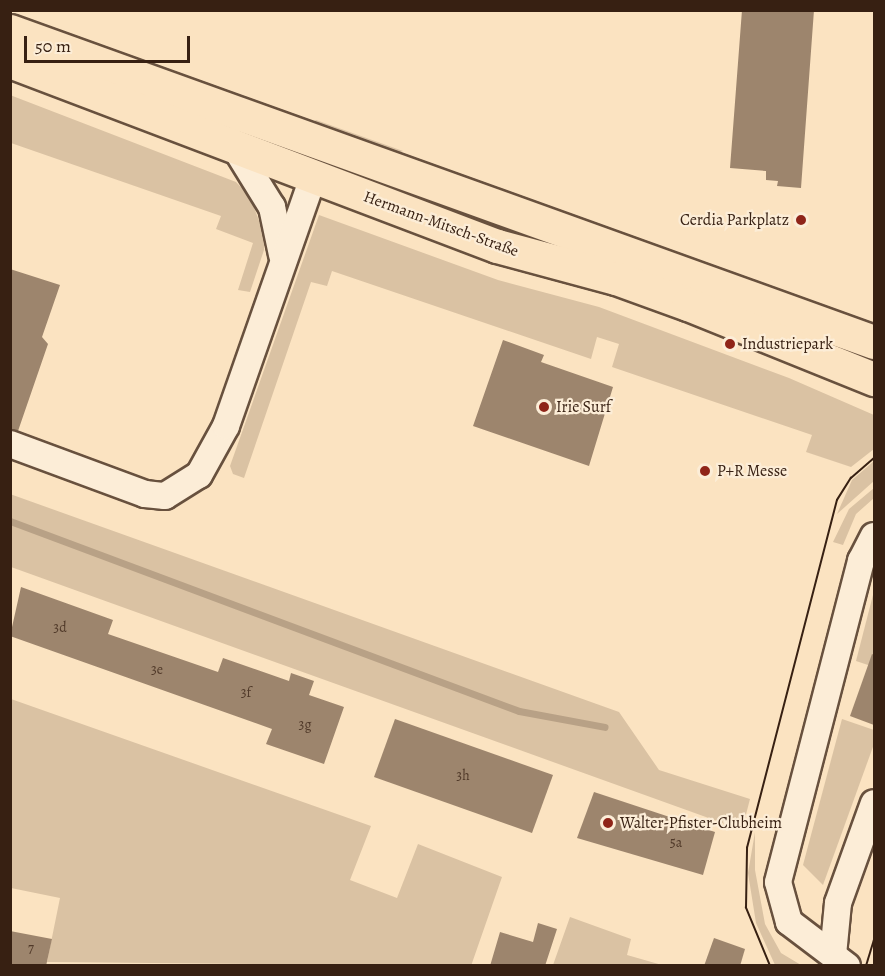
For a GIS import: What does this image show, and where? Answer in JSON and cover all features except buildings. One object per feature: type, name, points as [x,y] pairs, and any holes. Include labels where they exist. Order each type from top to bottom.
[{"type":"main road","points":[[10,31],[874,342]]},
{"type":"main road","name":"Hermann-Mitsch-Straße","points":[[10,61],[231,141],[497,246],[616,278],[874,379]]},
{"type":"main road","points":[[314,175],[326,145]]},
{"type":"lane","points":[[231,141],[272,207],[282,256]]},
{"type":"lane","points":[[10,444],[145,494],[165,496],[191,482],[213,456],[226,426],[282,256],[314,175]]},
{"type":"lane","points":[[840,960],[789,922],[778,882],[861,561],[874,536]]},
{"type":"lane","points":[[840,960],[838,903],[874,803]]},
{"type":"shaded area","points":[[10,95],[236,182],[250,197],[264,234],[264,250],[250,292],[238,290],[253,243],[216,229],[221,216],[11,143]]},
{"type":"shaded area","points":[[316,120],[403,151],[390,156],[306,126]]},
{"type":"shaded area","points":[[319,215],[498,280],[599,307],[789,378],[874,415],[874,449],[851,467],[806,452],[812,435],[612,367],[619,344],[597,337],[591,359],[332,271],[327,286],[311,282],[244,478],[233,474],[230,466]]},
{"type":"shaded area","points":[[874,461],[874,481],[837,514],[852,480]]},
{"type":"shaded area","points":[[874,488],[874,498],[856,514],[843,545],[833,542],[849,509]]},
{"type":"shaded area","points":[[10,494],[619,712],[659,770],[750,799],[742,830],[11,567]]},
{"type":"shaded area","points":[[874,591],[874,667],[856,661]]},
{"type":"shaded area","points":[[11,699],[371,826],[350,880],[397,898],[418,844],[502,877],[471,966],[47,962],[60,898],[11,888]]},
{"type":"shaded area","points":[[842,719],[874,730],[874,744],[823,885],[803,865]]},
{"type":"shaded area","points":[[755,832],[755,870],[765,924],[781,953],[801,965],[775,965],[756,923],[748,873]]},
{"type":"shaded area","points":[[570,917],[631,939],[627,955],[662,965],[553,965]]},
{"type":"waterway","points":[[10,521],[519,711],[605,727]]},
{"type":"tram line","points":[[770,966],[746,908],[747,848],[837,500],[851,478],[874,458]]},
{"type":"tram line","points":[[866,966],[874,940]]},
{"type":"place","name":"Cerdia Parkplatz","points":[[801,220]]},
{"type":"place","name":"Industriepark","points":[[730,344]]},
{"type":"place","name":"Irie Surf","points":[[544,407]]},
{"type":"place","name":"P+R Messe","points":[[705,471]]},
{"type":"place","name":"Walter-Pfister-Clubheim","points":[[608,823]]}]
